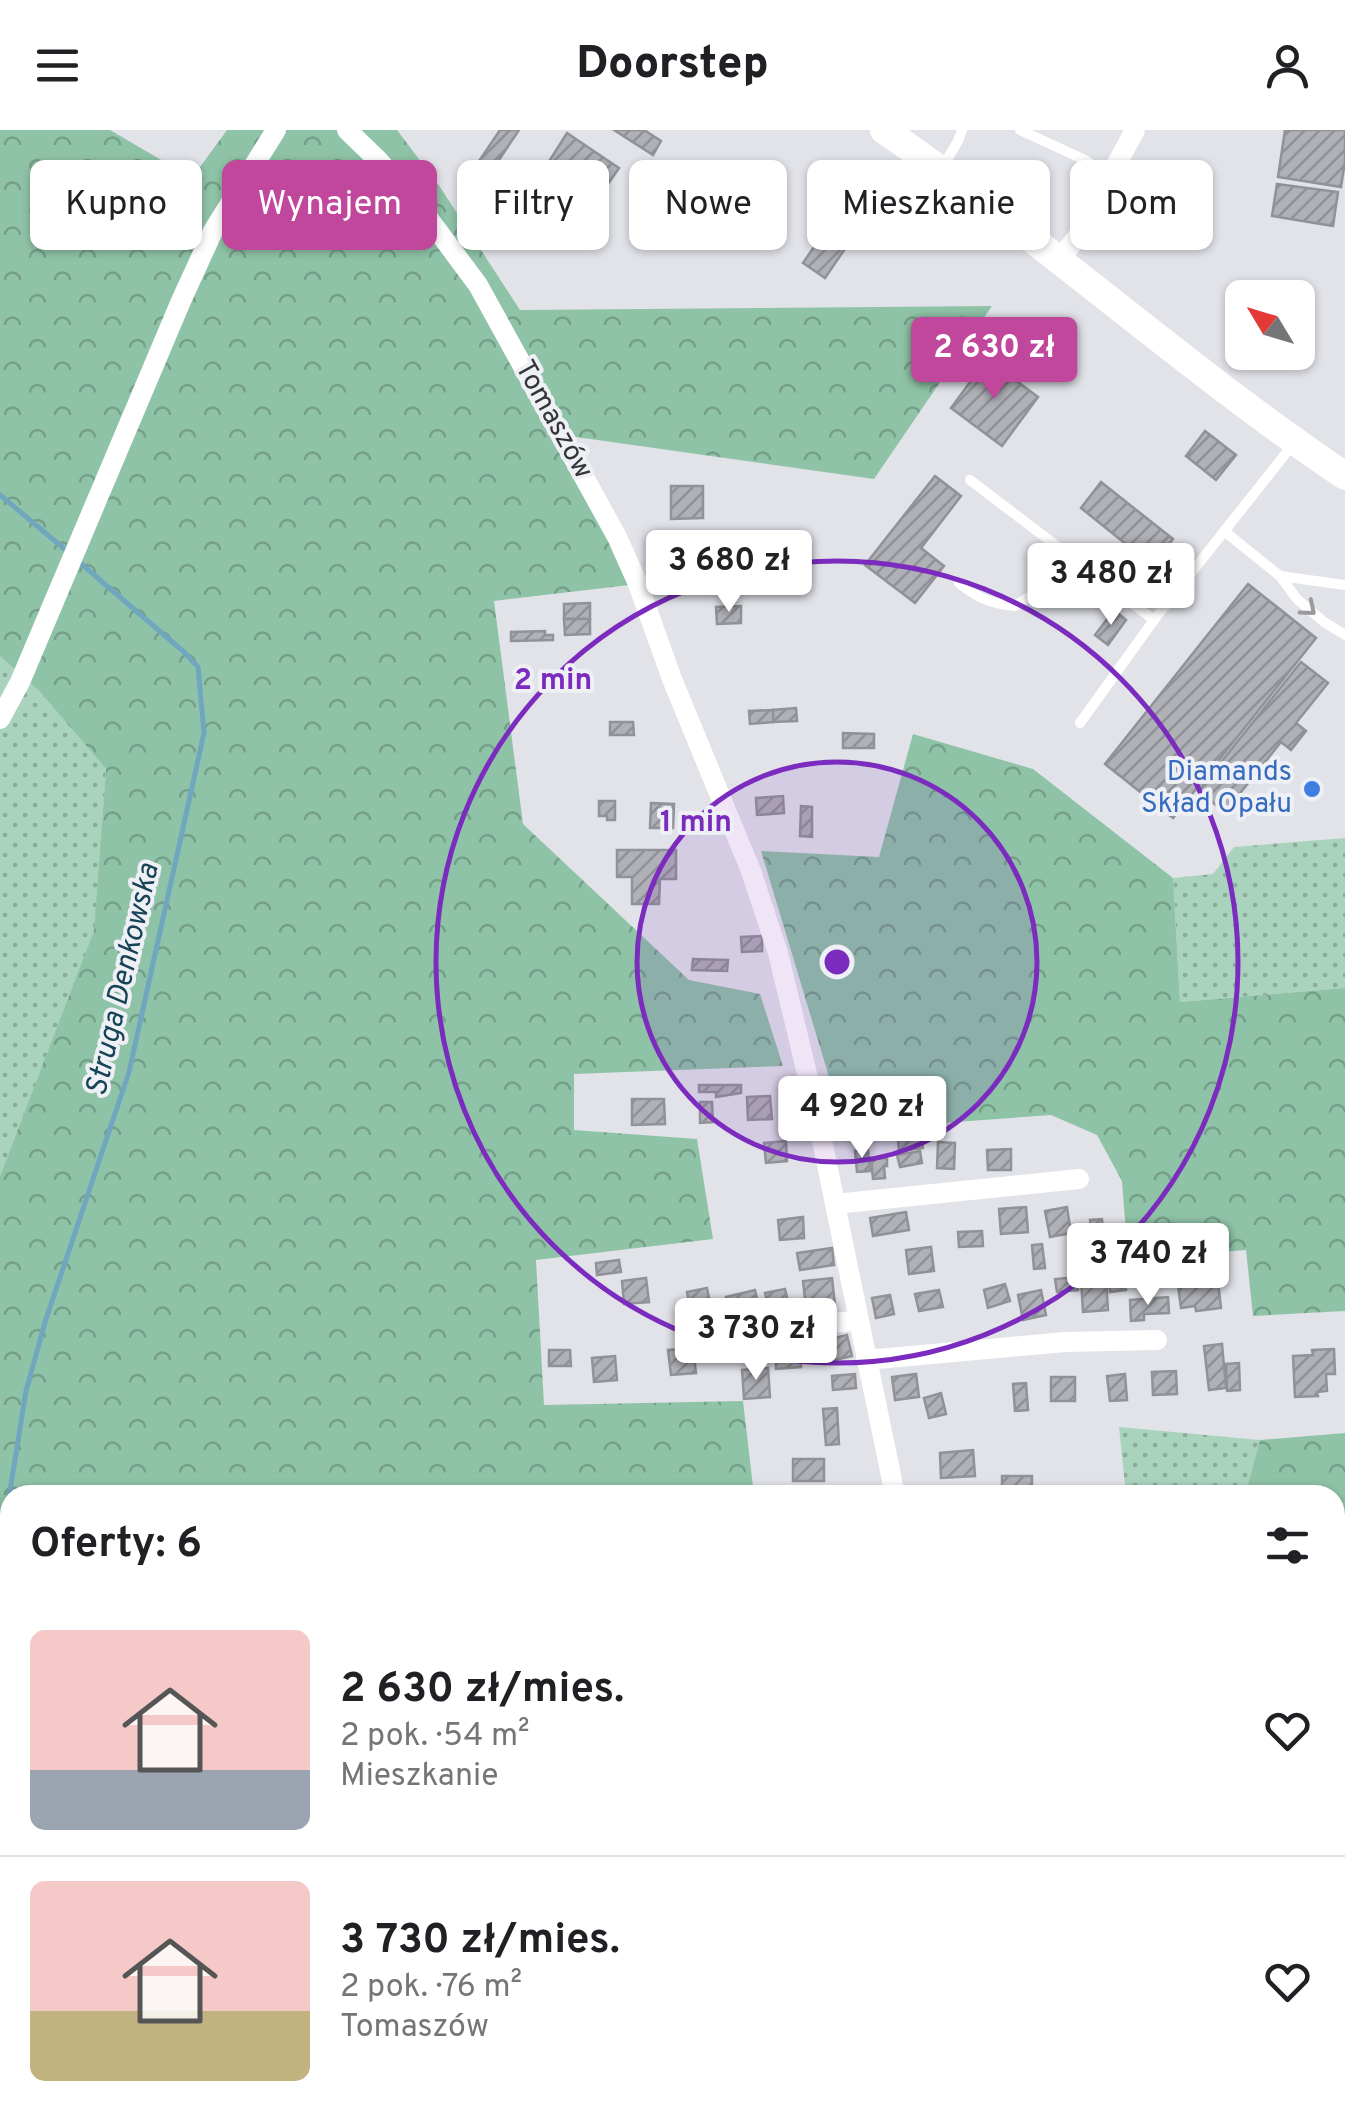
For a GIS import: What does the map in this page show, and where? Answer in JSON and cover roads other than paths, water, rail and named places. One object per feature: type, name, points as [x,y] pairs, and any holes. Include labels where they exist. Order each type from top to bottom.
[{"type":"main road","points":[[884,130],[929,160]]},
{"type":"main road","points":[[1048,250],[1294,442],[1345,476]]},
{"type":"street","points":[[0,720],[55,602],[180,301],[213,231],[276,130]]},
{"type":"street","name":"Tomaszów","points":[[348,130],[414,199],[478,285],[617,537],[638,584],[778,952],[817,1115],[893,1485]]},
{"type":"street","points":[[1118,160],[1135,130]]},
{"type":"street","points":[[1060,259],[1070,246]]},
{"type":"street","points":[[835,1204],[1079,1179]]},
{"type":"street","points":[[686,1331],[859,1321]]},
{"type":"street","points":[[866,1360],[1065,1342],[1157,1340]]},
{"type":"lane","points":[[947,160],[962,130]]},
{"type":"lane","points":[[1020,130],[1085,160]]},
{"type":"lane","points":[[1080,723],[1154,620],[1294,442]]},
{"type":"lane","points":[[970,480],[1154,620]]},
{"type":"lane","points":[[1224,532],[1280,576],[1324,622],[1345,635]]},
{"type":"lane","points":[[960,583],[994,604],[1015,606],[1046,586],[1072,558]]},
{"type":"lane","points":[[1280,576],[1345,585]]},
{"type":"waterway","name":"Struga Denkowska","points":[[0,495],[67,551]]},
{"type":"waterway","name":"Struga Denkowska","points":[[11,1485],[26,1391],[46,1319],[129,1072],[204,733],[198,667],[79,562]]},
{"type":"place","name":"Diamands Skład Opału","points":[[1312,789]]}]
